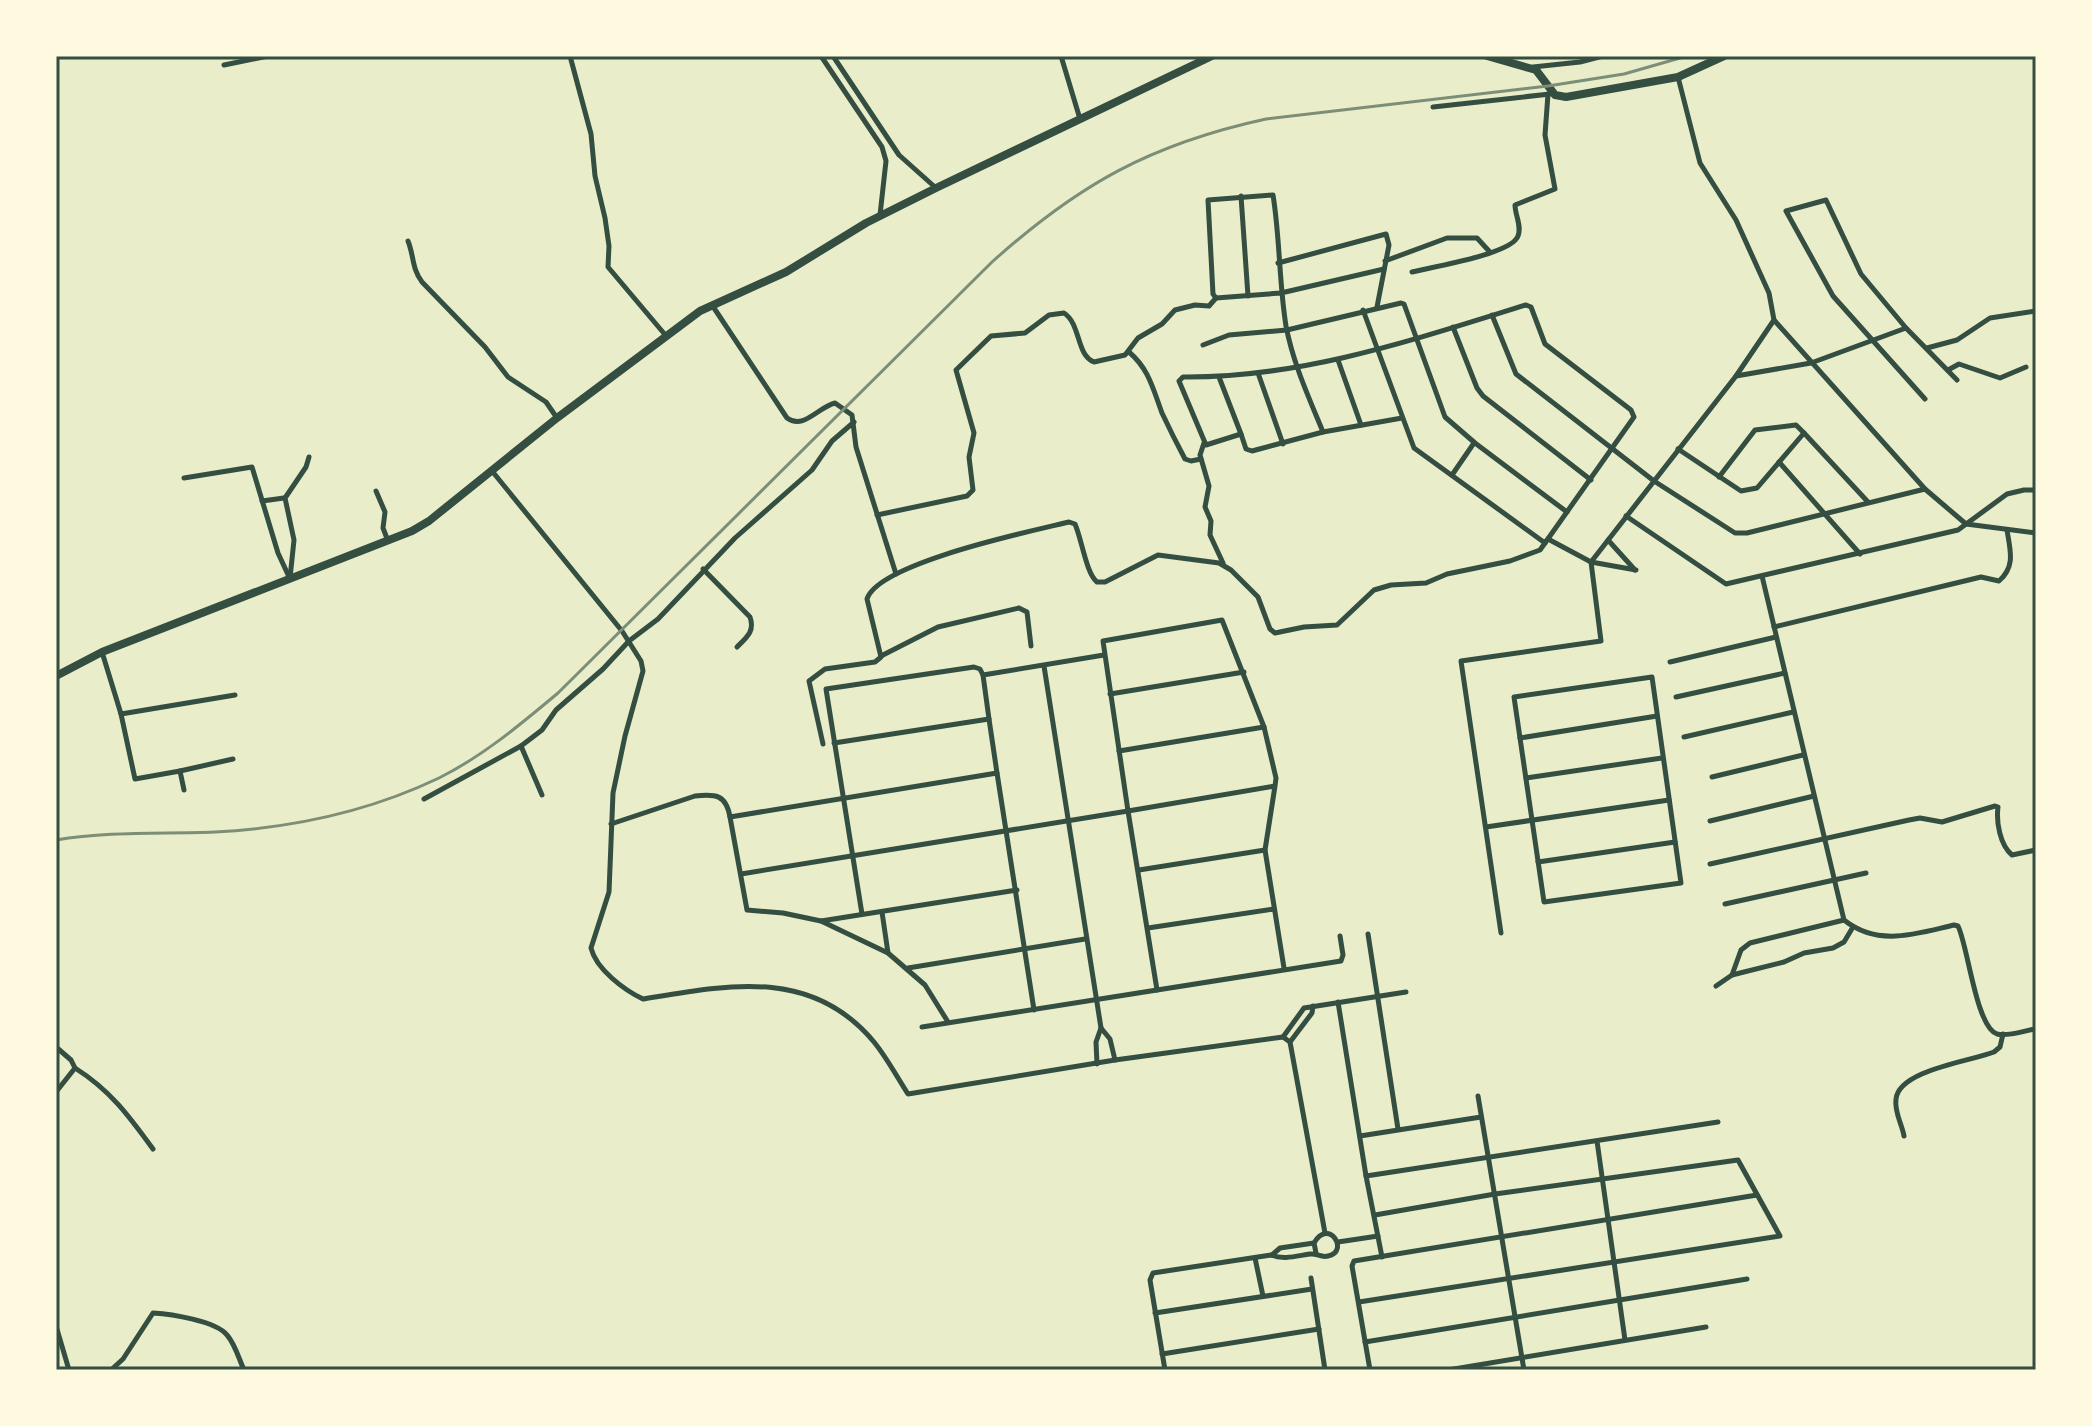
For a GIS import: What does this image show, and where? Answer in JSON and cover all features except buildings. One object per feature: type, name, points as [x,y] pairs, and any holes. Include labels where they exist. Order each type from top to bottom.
[{"type":"main road","points":[[56,676],[102,652],[388,541],[429,521],[557,418],[711,305],[786,272],[880,216],[936,188],[1212,56]]},
{"type":"main road","points":[[1487,56],[1539,72],[1551,94],[1566,97],[1678,77],[1724,56]]},
{"type":"street","points":[[224,65],[268,56]]},
{"type":"street","points":[[570,56],[591,134],[595,176],[609,246],[608,267],[667,338]]},
{"type":"street","points":[[821,56],[882,147],[886,161],[880,216]]},
{"type":"street","points":[[833,56],[899,155],[936,188]]},
{"type":"street","points":[[1061,56],[1080,119]]},
{"type":"street","points":[[1531,68],[1603,56]]},
{"type":"street","points":[[1678,77],[1700,163],[1743,235],[1769,293],[1774,320],[1925,489],[1966,524],[2036,533]]},
{"type":"street","points":[[1412,272],[1501,250],[1516,241],[1519,227],[1515,210],[1518,202],[1555,189],[1545,135],[1551,94],[1433,107]]},
{"type":"street","points":[[886,161],[899,155]]},
{"type":"street","points":[[1216,298],[1213,294],[1208,202],[1210,199],[1273,195],[1287,330],[1297,369],[1323,432]]},
{"type":"street","points":[[1241,196],[1248,296]]},
{"type":"street","points":[[1925,399],[1829,291],[1786,211],[1826,200],[1861,274],[1906,328],[1957,380]]},
{"type":"street","points":[[1278,263],[1382,234],[1388,236],[1377,307]]},
{"type":"street","points":[[1385,261],[1447,238],[1477,238],[1489,251]]},
{"type":"street","points":[[408,241],[414,258],[414,270],[422,282],[485,347],[508,377],[546,402],[557,418]]},
{"type":"street","points":[[877,515],[967,496],[973,490],[969,457],[974,433],[956,370],[991,336],[1025,333],[1049,315],[1059,313],[1072,319],[1086,357],[1091,362],[1120,357],[1129,352],[1138,338],[1162,324],[1170,313],[1189,306],[1209,306],[1216,298],[1281,293],[1384,269]]},
{"type":"street","points":[[1203,345],[1229,335],[1287,330],[1397,302],[1404,304],[1445,417],[1567,512]]},
{"type":"street","points":[[711,305],[792,422],[801,422],[835,403],[850,412],[856,447],[896,575]]},
{"type":"street","points":[[881,657],[867,596],[896,575],[964,548],[1069,522],[1075,524],[1084,546],[1090,576],[1097,582],[1105,582],[1162,554],[1223,564],[1258,597],[1270,629],[1275,633],[1337,625],[1374,590],[1391,585],[1426,583],[1447,574],[1510,561],[1540,550],[1634,417],[1631,410],[1545,344],[1529,306],[1376,351],[1297,369],[1219,377],[1183,377],[1179,381],[1204,443],[1200,452],[1209,486],[1205,505],[1211,521],[1210,533],[1222,555],[1223,564]]},
{"type":"street","points":[[1363,310],[1414,448],[1547,541],[1591,562],[1636,570],[1608,540]]},
{"type":"street","points":[[1926,348],[1957,340],[1990,318],[2036,311]]},
{"type":"street","points":[[1492,315],[1516,374],[1654,481],[1740,534],[1925,489]]},
{"type":"street","points":[[1501,933],[1461,661],[1601,641],[1591,562],[1736,376],[1774,320]]},
{"type":"street","points":[[1453,327],[1483,396],[1591,480]]},
{"type":"street","points":[[1736,376],[1811,363],[1906,328]]},
{"type":"street","points":[[1129,352],[1152,381],[1161,410],[1185,459],[1201,459]]},
{"type":"street","points":[[1338,360],[1361,425]]},
{"type":"street","points":[[1948,370],[1959,364],[2000,378],[2026,367]]},
{"type":"street","points":[[1258,373],[1283,444]]},
{"type":"street","points":[[1219,377],[1249,451],[1323,432],[1402,418]]},
{"type":"street","points":[[424,799],[521,746],[542,730],[556,710],[603,669],[629,641],[658,619],[703,569],[812,470],[832,441],[854,422]]},
{"type":"street","points":[[1719,477],[1755,430],[1796,425],[1869,503]]},
{"type":"street","points":[[1678,449],[1741,491],[1752,491],[1804,433]]},
{"type":"street","points":[[1204,443],[1209,445],[1241,434]]},
{"type":"street","points":[[1452,475],[1475,443]]},
{"type":"street","points":[[290,579],[294,540],[285,498],[306,467],[309,457]]},
{"type":"street","points":[[1779,462],[1860,554]]},
{"type":"street","points":[[184,478],[250,466],[254,469],[278,553],[290,579]]},
{"type":"street","points":[[492,471],[629,641],[641,661],[643,671],[613,793],[609,892],[591,948],[603,969],[631,994],[643,999],[758,985],[797,991],[826,1002],[855,1023],[888,1062],[908,1094],[1115,1060],[1283,1037],[1290,1042],[1325,1233]]},
{"type":"street","points":[[1626,516],[1726,584],[1958,530],[2007,494],[2036,490]]},
{"type":"street","points":[[376,491],[385,512],[383,528],[388,541]]},
{"type":"street","points":[[262,501],[285,498]]},
{"type":"street","points":[[1774,627],[1981,577],[1999,581],[2011,563],[2007,530]]},
{"type":"street","points":[[703,569],[750,617],[753,624],[751,633],[737,647]]},
{"type":"street","points":[[1762,576],[1844,920],[1873,936],[1892,937],[1958,926],[1987,1023],[1997,1034],[2036,1029]]},
{"type":"street","points":[[823,744],[809,681],[825,669],[875,662],[938,627],[1019,608],[1027,612],[1031,646]]},
{"type":"street","points":[[1157,990],[1102,645],[1106,639],[1222,620],[1264,727],[1276,778],[1265,850],[1284,968]]},
{"type":"street","points":[[1670,662],[1776,637]]},
{"type":"street","points":[[102,652],[121,714],[135,779],[233,759]]},
{"type":"street","points":[[983,675],[1104,655]]},
{"type":"street","points":[[1044,666],[1101,1028],[1096,1042],[1097,1064]]},
{"type":"street","points":[[862,914],[825,691],[828,688],[974,667],[980,669],[1008,830],[1034,1010]]},
{"type":"street","points":[[1110,694],[1244,672]]},
{"type":"street","points":[[1676,697],[1785,673]]},
{"type":"street","points":[[1652,677],[1681,883],[1544,902],[1520,738],[1514,697],[1652,677]]},
{"type":"street","points":[[121,714],[235,695]]},
{"type":"street","points":[[1684,737],[1793,712]]},
{"type":"street","points":[[1520,738],[1657,716]]},
{"type":"street","points":[[834,743],[989,719]]},
{"type":"street","points":[[1119,751],[1264,727]]},
{"type":"street","points":[[521,746],[542,795]]},
{"type":"street","points":[[1712,777],[1803,755]]},
{"type":"street","points":[[1526,778],[1662,758]]},
{"type":"street","points":[[180,771],[184,790]]},
{"type":"street","points":[[730,817],[997,773]]},
{"type":"street","points":[[741,874],[1275,786]]},
{"type":"street","points":[[611,824],[695,796],[722,798],[728,804],[747,910],[821,921],[888,953],[925,985],[948,1022]]},
{"type":"street","points":[[1710,821],[1814,796]]},
{"type":"street","points":[[1486,827],[1669,800]]},
{"type":"street","points":[[1710,864],[1909,820],[1942,822],[1995,806],[1998,807],[1997,819],[2005,848],[2010,853],[2036,850]]},
{"type":"street","points":[[1538,862],[1675,842]]},
{"type":"street","points":[[1139,870],[1265,850]]},
{"type":"street","points":[[1725,904],[1866,873]]},
{"type":"street","points":[[821,921],[1017,890]]},
{"type":"street","points":[[1148,928],[1274,909]]},
{"type":"street","points":[[882,912],[888,953]]},
{"type":"street","points":[[1732,975],[1741,950],[1750,943],[1844,920]]},
{"type":"street","points":[[1716,986],[1732,975],[1784,962],[1804,953],[1833,948],[1844,942],[1853,927]]},
{"type":"street","points":[[1368,934],[1398,1129]]},
{"type":"street","points":[[922,1027],[1341,961],[1340,936]]},
{"type":"street","points":[[908,968],[1085,939]]},
{"type":"street","points":[[1283,1037],[1304,1008],[1406,992]]},
{"type":"street","points":[[1338,1002],[1382,1257]]},
{"type":"street","points":[[1290,1042],[1312,1013],[1313,1006]]},
{"type":"street","points":[[1101,1028],[1110,1039],[1115,1060]]},
{"type":"street","points":[[1904,1136],[1896,1105],[1900,1089],[1919,1074],[1994,1052],[2000,1047],[2003,1034]]},
{"type":"street","points":[[56,1047],[71,1060],[75,1068],[99,1083],[112,1096],[153,1149]]},
{"type":"street","points":[[56,1092],[75,1068]]},
{"type":"street","points":[[1478,1096],[1524,1370]]},
{"type":"street","points":[[1360,1136],[1481,1117]]},
{"type":"street","points":[[1366,1176],[1718,1122]]},
{"type":"street","points":[[1597,1141],[1625,1340]]},
{"type":"street","points":[[1359,1302],[1780,1236],[1738,1160],[1495,1194],[1375,1215]]},
{"type":"street","points":[[1370,1370],[1354,1261],[1757,1195]]},
{"type":"street","points":[[1271,1255],[1281,1259],[1316,1253],[1323,1257],[1331,1256],[1337,1250],[1338,1242],[1333,1235],[1325,1233],[1318,1236],[1314,1243],[1316,1253]]},
{"type":"street","points":[[1338,1242],[1378,1236]]},
{"type":"street","points":[[1165,1370],[1150,1280],[1153,1273],[1255,1258],[1271,1255],[1280,1248],[1314,1243]]},
{"type":"street","points":[[1255,1258],[1263,1296]]},
{"type":"street","points":[[1311,1278],[1325,1369],[1317,1370]]},
{"type":"street","points":[[1365,1342],[1747,1279]]},
{"type":"street","points":[[1155,1313],[1312,1289]]},
{"type":"street","points":[[111,1370],[123,1359],[150,1314],[158,1313],[220,1328],[230,1339],[244,1370]]},
{"type":"street","points":[[56,1326],[69,1370]]},
{"type":"street","points":[[1448,1370],[1706,1327]]},
{"type":"street","points":[[1162,1354],[1319,1329]]},
{"type":"railway","points":[[56,840],[115,834],[244,830],[301,822],[386,800],[439,778],[471,760],[558,693],[992,262],[1055,210],[1118,171],[1187,141],[1266,119],[1548,86],[1624,74],[1687,56]]}]
